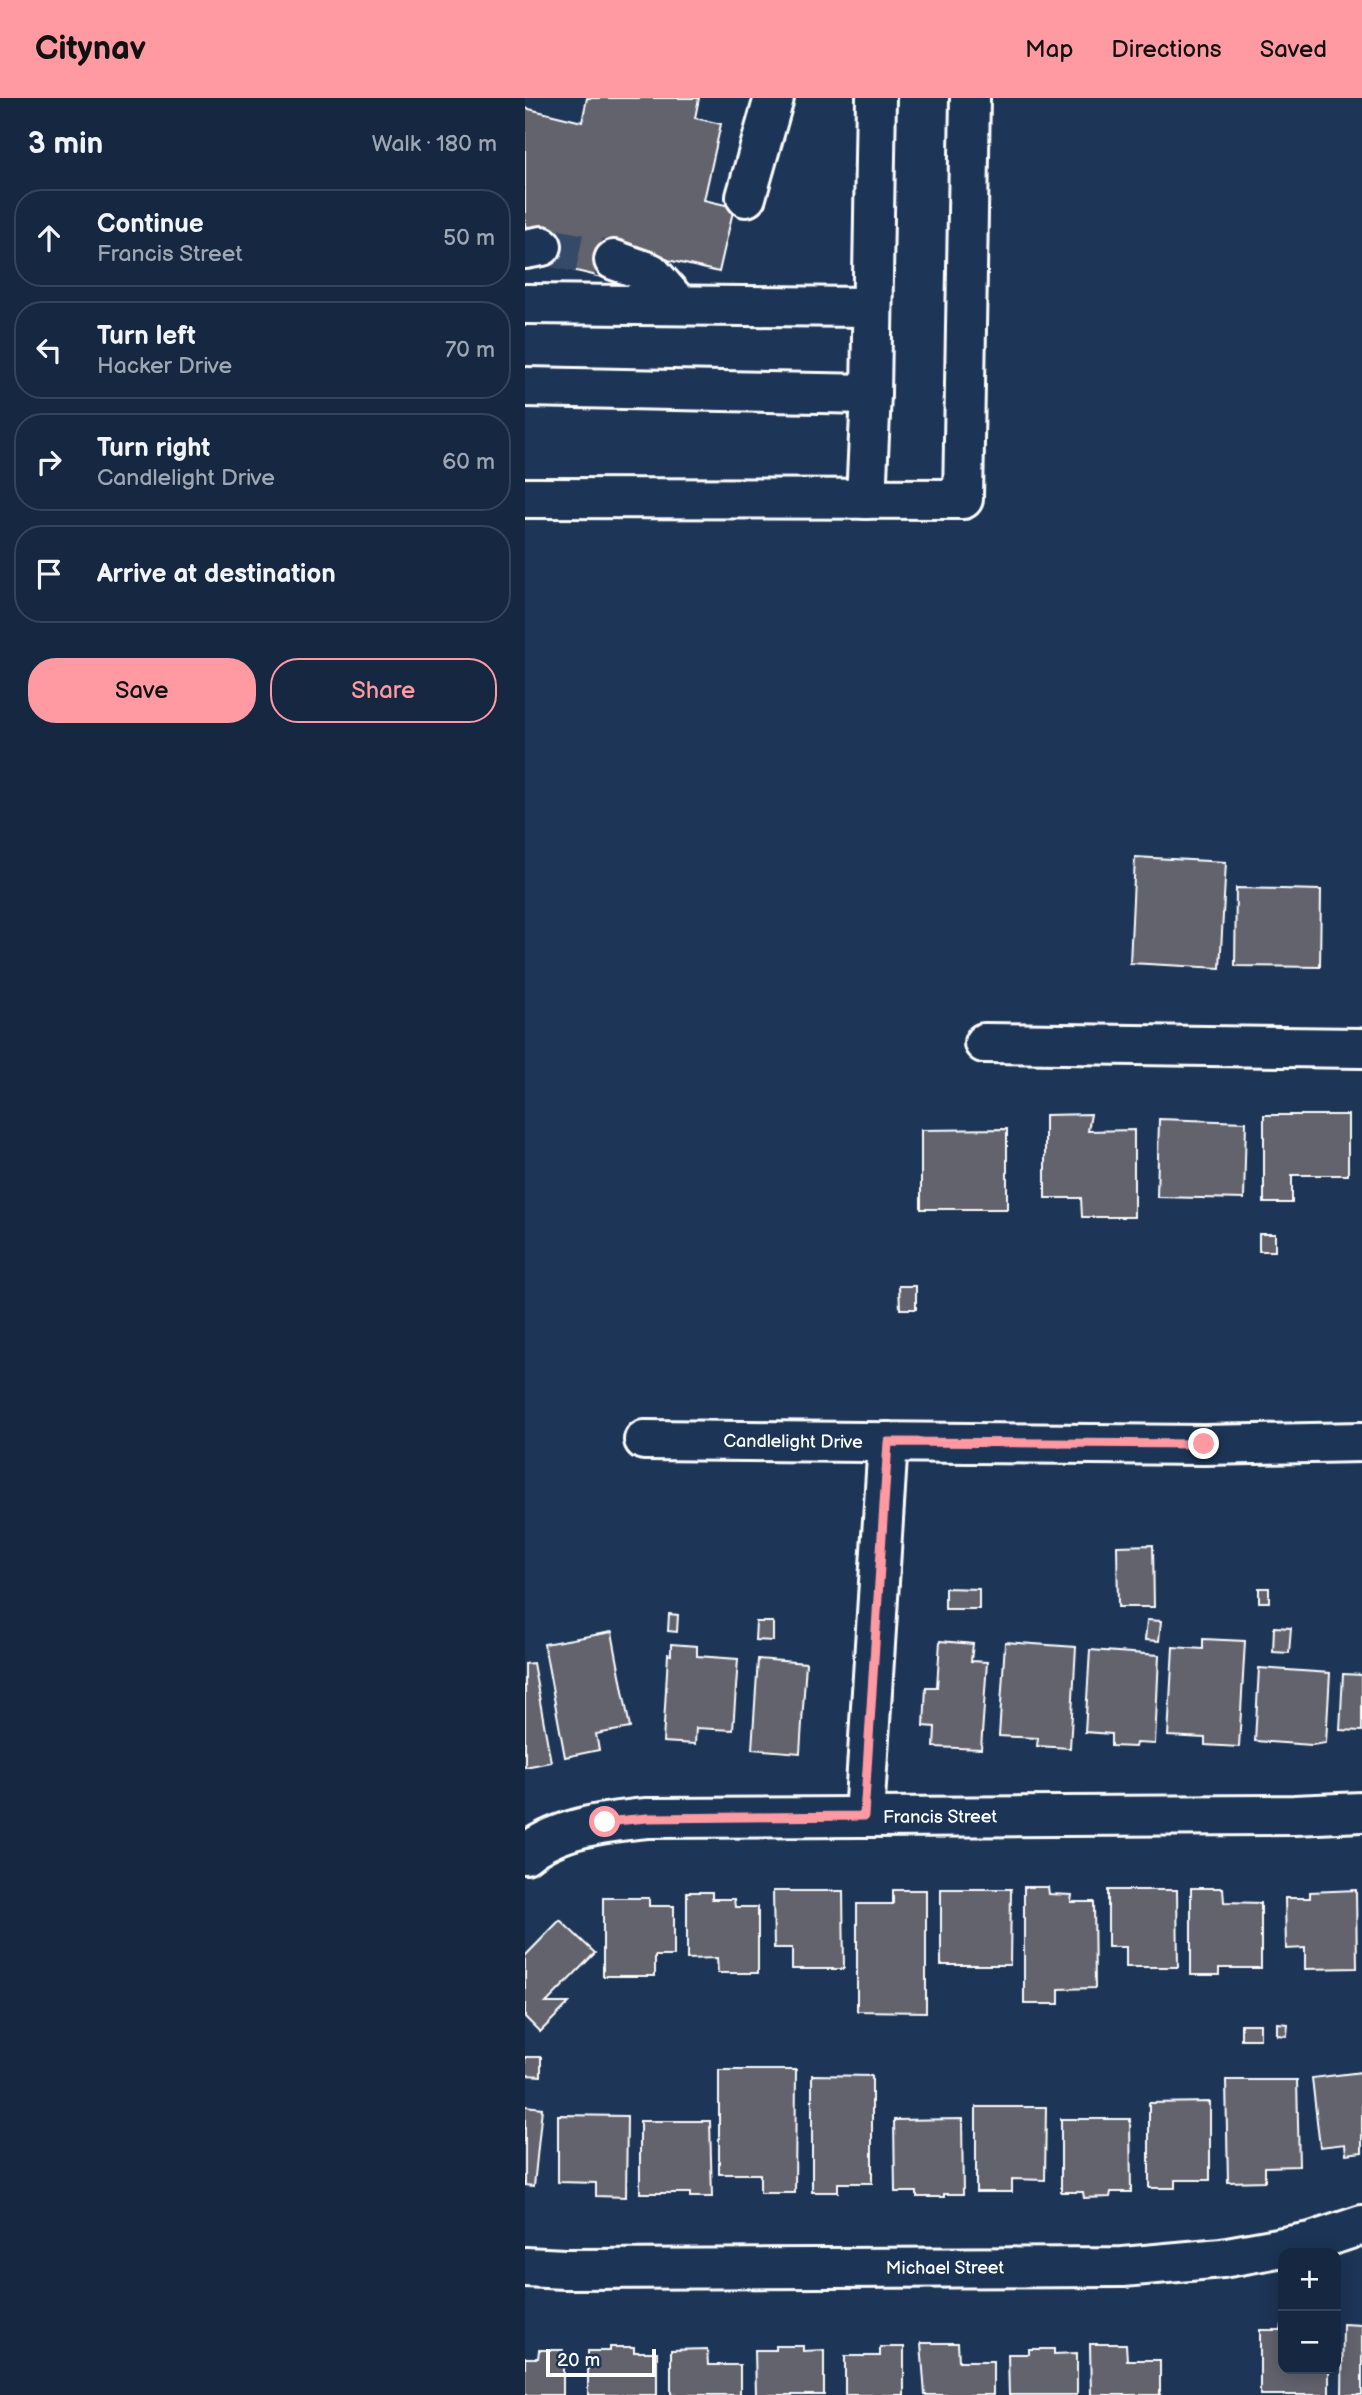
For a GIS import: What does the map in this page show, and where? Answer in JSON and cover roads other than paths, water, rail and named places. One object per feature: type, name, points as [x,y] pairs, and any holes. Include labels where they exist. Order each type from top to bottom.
[{"type":"street","points":[[746,197],[774,98]]},
{"type":"street","points":[[866,499],[871,394],[876,98]]},
{"type":"street","points":[[525,498],[963,499],[970,98]]},
{"type":"street","points":[[614,260],[650,273],[679,305]]},
{"type":"street","points":[[525,304],[872,307]]},
{"type":"street","points":[[525,387],[871,394]]},
{"type":"street","points":[[984,1043],[1362,1048]]},
{"type":"street","name":"Candlelight Drive","points":[[644,1440],[1204,1444],[1362,1442]]},
{"type":"street","points":[[864,1816],[888,1442]]},
{"type":"street","name":"Francis Street","points":[[525,1854],[567,1832],[605,1822],[647,1818],[1280,1815],[1362,1812]]},
{"type":"street","name":"Michael Street","points":[[525,2266],[565,2269],[1123,2267],[1222,2258],[1311,2242],[1362,2225]]},
{"type":"tunnel","points":[[542,246],[614,260]]}]
